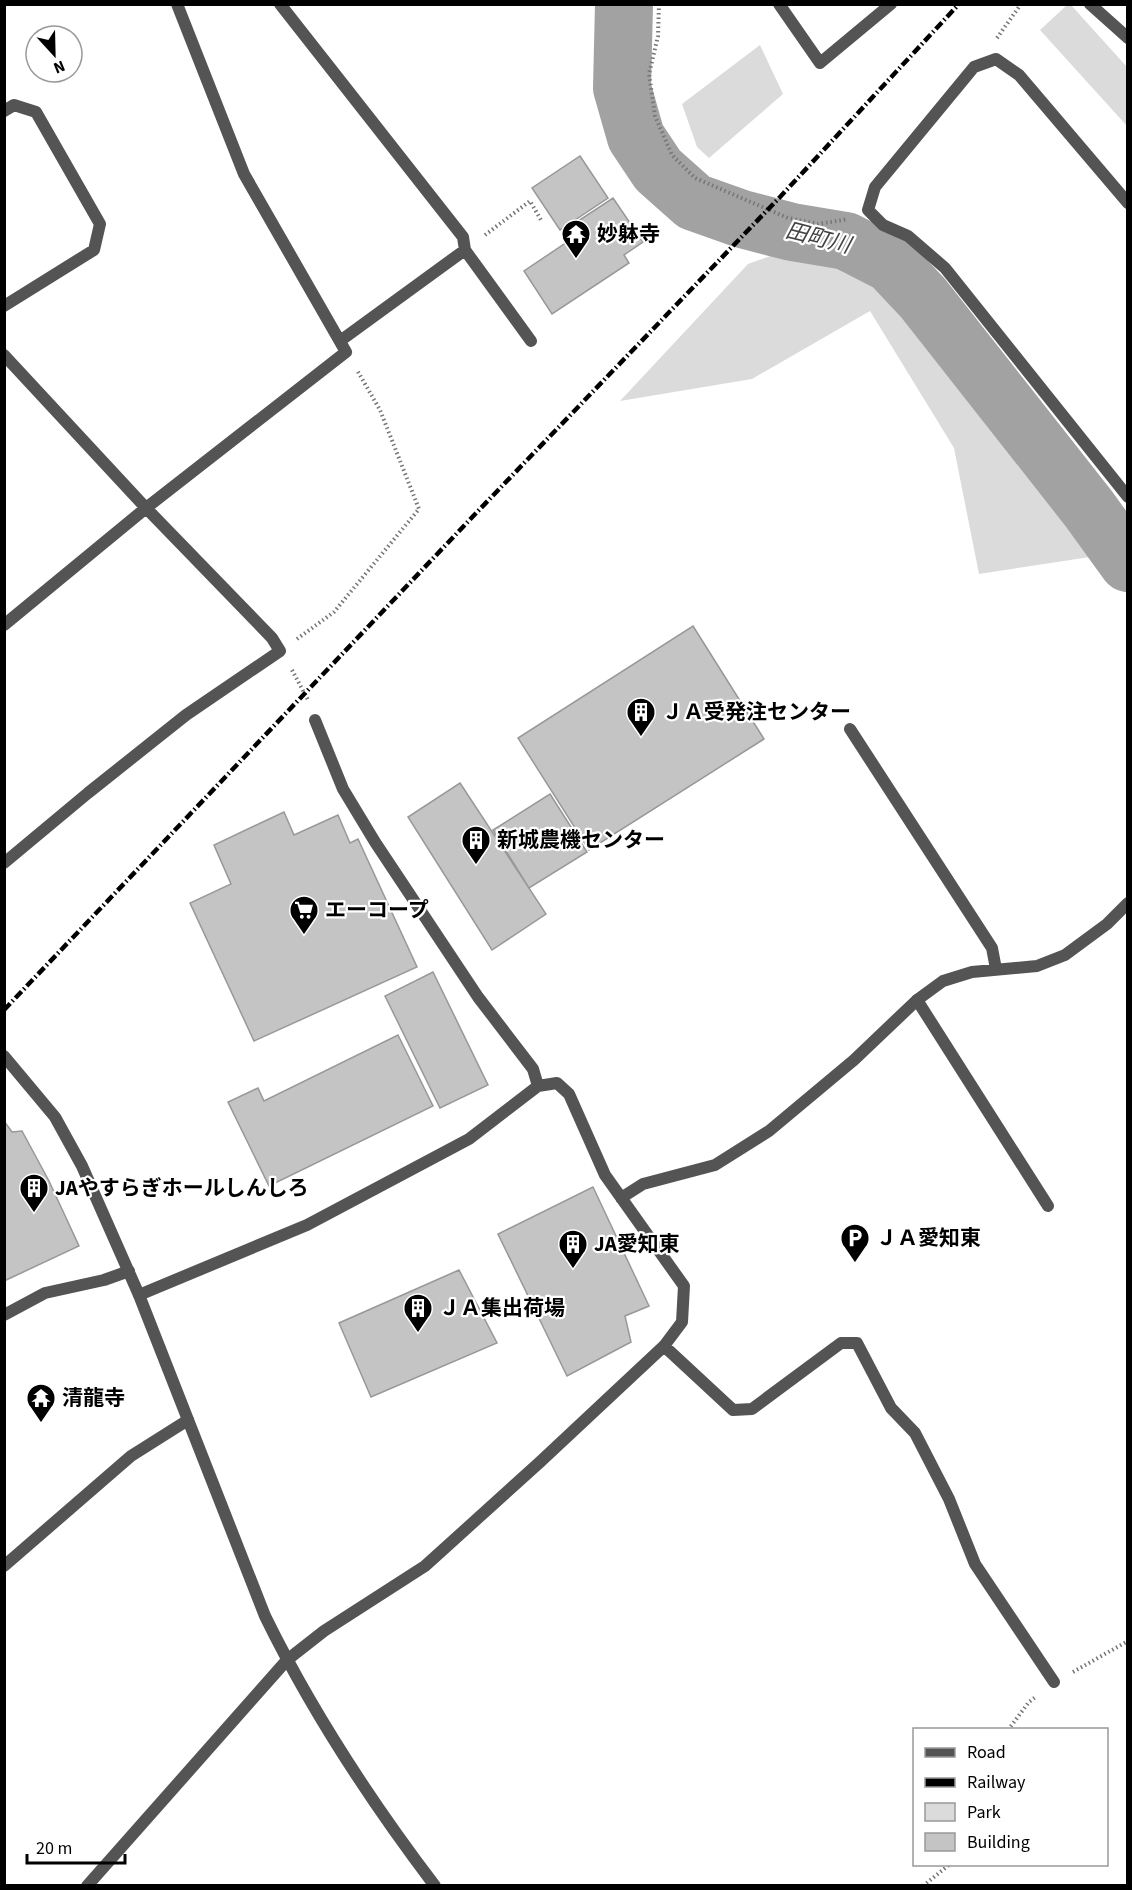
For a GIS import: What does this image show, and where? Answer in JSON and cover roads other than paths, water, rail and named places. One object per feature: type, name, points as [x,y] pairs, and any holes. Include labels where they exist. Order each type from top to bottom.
[{"type":"street","points":[[177,4],[244,174],[343,346]]},
{"type":"street","points":[[280,4],[463,237],[465,250],[531,341]]},
{"type":"street","points":[[779,4],[820,63],[891,4]]},
{"type":"street","points":[[1090,4],[1128,38]]},
{"type":"street","points":[[1128,203],[1019,75],[996,59],[974,67],[875,187],[868,210],[883,225],[908,236],[945,268],[1128,497]]},
{"type":"street","points":[[4,111],[14,105],[36,112],[100,224],[94,250],[4,306]]},
{"type":"street","points":[[4,625],[343,346],[465,250]]},
{"type":"street","points":[[4,354],[146,508],[272,638],[280,651],[186,715],[4,863]]},
{"type":"street","points":[[315,720],[344,789],[375,842],[478,997],[533,1069],[538,1086]]},
{"type":"street","points":[[850,729],[992,948],[996,969]]},
{"type":"street","points":[[621,1198],[643,1184],[715,1165],[769,1131],[854,1060],[917,1000],[943,981],[972,972],[1037,966],[1065,955],[1107,924],[1128,903]]},
{"type":"street","points":[[917,1000],[1048,1206]]},
{"type":"street","points":[[4,1056],[55,1117],[82,1166],[139,1295],[265,1616],[287,1660],[395,1832],[435,1886]]},
{"type":"street","points":[[87,1886],[287,1660],[324,1631],[425,1566],[664,1346],[682,1322],[684,1286],[605,1175],[569,1094],[557,1083],[538,1086],[469,1139],[307,1225],[139,1295]]},
{"type":"street","points":[[4,1315],[45,1293],[104,1280],[129,1271]]},
{"type":"street","points":[[664,1346],[733,1410],[752,1409],[841,1343],[857,1343],[891,1408],[915,1433],[949,1499],[975,1564],[1054,1682]]},
{"type":"street","points":[[4,1566],[131,1456],[188,1420]]},
{"type":"waterway","name":"田町川","points":[[624,4],[622,88],[636,137],[658,170],[694,202],[742,219],[792,232],[846,241],[891,264],[923,298],[1089,509],[1128,563]]},
{"type":"railway","points":[[4,1010],[780,197],[959,4]]},
{"type":"place","name":"妙躰寺","points":[[576,260]]},
{"type":"place","name":"ＪＡ受発注センター","points":[[641,738]]},
{"type":"place","name":"新城農機センター","points":[[476,866]]},
{"type":"place","name":"エーコープ","points":[[304,936]]},
{"type":"place","name":"JAやすらぎホールしんしろ","points":[[34,1214]]},
{"type":"place","name":"ＪＡ愛知東","points":[[855,1264]]},
{"type":"place","name":"JA愛知東","points":[[573,1270]]},
{"type":"place","name":"ＪＡ集出荷場","points":[[418,1334]]},
{"type":"place","name":"清龍寺","points":[[41,1424]]}]
